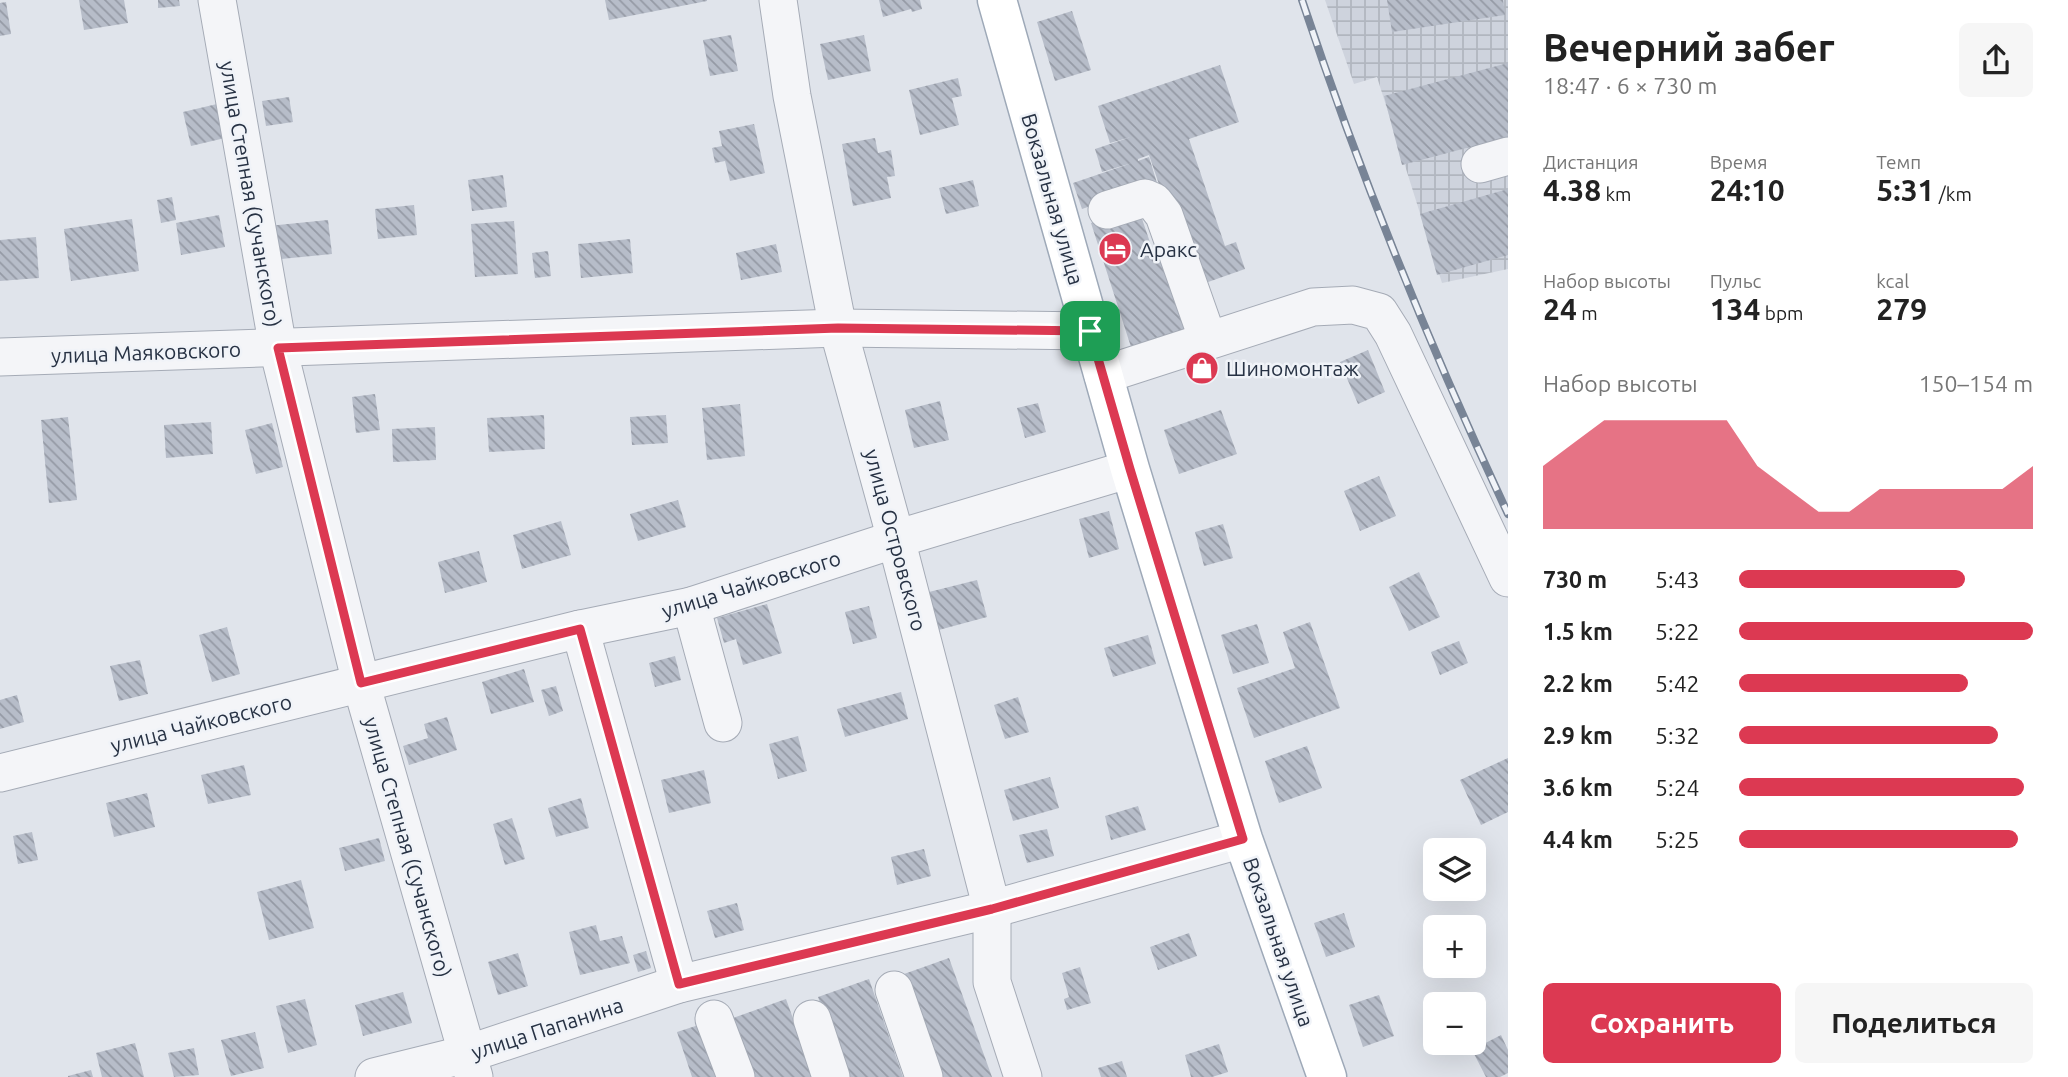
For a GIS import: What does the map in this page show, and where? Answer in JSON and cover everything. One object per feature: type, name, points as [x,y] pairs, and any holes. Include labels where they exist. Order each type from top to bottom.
[{"type":"main road","name":"Вокзальная улица","points":[[997,0],[1130,469],[1243,839],[1327,1077]]},
{"type":"street","name":"улица Степная (Сучанского)","points":[[218,0],[278,348],[361,683],[470,1066]]},
{"type":"street","name":"улица Островского","points":[[778,0],[792,96],[838,328],[992,909],[992,982],[1023,1077]]},
{"type":"street","points":[[1107,209],[1145,198],[1154,202],[1164,215],[1208,340]]},
{"type":"street","points":[[1103,375],[1312,307],[1353,305],[1379,312],[1394,334],[1508,578]]},
{"type":"street","name":"улица Маяковского","points":[[0,357],[838,328],[1090,331]]},
{"type":"street","name":"улица Чайковского","points":[[0,773],[580,629],[691,606],[896,539],[1130,469]]},
{"type":"street","points":[[691,606],[723,723]]},
{"type":"street","points":[[580,629],[679,984]]},
{"type":"street","name":"улица Папанина","points":[[374,1077],[470,1066],[679,984],[992,909],[1243,839]]},
{"type":"street","points":[[894,990],[924,1077]]},
{"type":"street","points":[[714,1019],[736,1077]]},
{"type":"street","points":[[812,1019],[831,1077]]},
{"type":"shaded area","points":[[1325,0],[1508,0],[1508,269],[1442,283],[1377,77],[1354,84]]},
{"type":"building","points":[[79,0],[124,0],[128,23],[84,30]]},
{"type":"building","points":[[158,0],[179,0],[180,6],[158,8]]},
{"type":"building","points":[[605,0],[707,0],[707,1],[609,20]]},
{"type":"building","points":[[879,0],[920,0],[922,9],[912,12],[911,9],[883,17]]},
{"type":"building","points":[[1387,0],[1503,0],[1505,15],[1392,32]]},
{"type":"building","points":[[6,2],[11,34],[0,36],[0,3]]},
{"type":"building","points":[[1072,11],[1091,70],[1055,81],[1037,22]]},
{"type":"building","points":[[731,35],[738,71],[710,76],[703,40]]},
{"type":"building","points":[[864,35],[871,71],[828,80],[820,44]]},
{"type":"building","points":[[1508,63],[1508,137],[1402,165],[1384,96]]},
{"type":"building","points":[[1220,65],[1239,122],[1189,139],[1225,246],[1236,242],[1245,269],[1194,287],[1149,155],[1138,161],[1149,157],[1157,183],[1082,209],[1073,183],[1132,163],[1102,172],[1095,149],[1131,137],[1110,143],[1098,106]]},
{"type":"building","points":[[958,78],[962,96],[952,98],[959,125],[920,135],[909,90]]},
{"type":"building","points":[[289,97],[293,122],[266,126],[262,101]]},
{"type":"building","points":[[217,104],[225,138],[191,146],[183,112]]},
{"type":"building","points":[[754,124],[765,173],[730,181],[725,161],[715,163],[712,148],[722,146],[719,131]]},
{"type":"building","points":[[875,138],[878,153],[891,150],[895,176],[887,177],[891,198],[853,206],[842,144]]},
{"type":"building","points":[[503,175],[507,207],[472,211],[468,180]]},
{"type":"building","points":[[973,180],[979,206],[946,214],[939,188]]},
{"type":"building","points":[[1508,189],[1508,255],[1437,275],[1420,214]]},
{"type":"building","points":[[172,197],[176,220],[161,223],[157,200]]},
{"type":"building","points":[[414,205],[417,235],[378,239],[375,209]]},
{"type":"building","points":[[1138,207],[1157,263],[1170,259],[1192,327],[1131,347],[1091,223]]},
{"type":"building","points":[[219,215],[225,247],[181,255],[176,223]]},
{"type":"building","points":[[132,219],[139,271],[71,281],[64,229]]},
{"type":"building","points":[[328,220],[332,254],[271,260],[268,226]]},
{"type":"building","points":[[514,221],[518,274],[475,277],[471,224]]},
{"type":"building","points":[[36,237],[39,278],[0,281],[0,240]]},
{"type":"building","points":[[630,239],[633,273],[581,278],[578,244]]},
{"type":"building","points":[[776,244],[782,272],[741,280],[736,253]]},
{"type":"building","points":[[548,251],[551,276],[535,278],[532,253]]},
{"type":"building","points":[[1368,350],[1385,392],[1358,404],[1340,362]]},
{"type":"building","points":[[1213,353],[1218,372],[1196,379],[1191,359]]},
{"type":"building","points":[[375,394],[380,430],[356,433],[352,397]]},
{"type":"building","points":[[940,401],[949,440],[914,448],[905,410]]},
{"type":"building","points":[[1038,403],[1046,432],[1025,438],[1017,408]]},
{"type":"building","points":[[740,404],[745,456],[707,460],[702,408]]},
{"type":"building","points":[[1221,410],[1237,454],[1179,474],[1164,430]]},
{"type":"building","points":[[544,415],[545,449],[489,452],[487,418]]},
{"type":"building","points":[[666,415],[668,443],[632,445],[630,417]]},
{"type":"building","points":[[68,417],[77,500],[49,503],[41,420]]},
{"type":"building","points":[[211,422],[213,454],[166,458],[164,425]]},
{"type":"building","points":[[272,423],[283,467],[256,474],[245,430]]},
{"type":"building","points":[[435,427],[436,460],[393,462],[392,429]]},
{"type":"building","points":[[1379,476],[1396,516],[1360,531],[1344,491]]},
{"type":"building","points":[[678,500],[686,527],[638,541],[630,514]]},
{"type":"building","points":[[1109,511],[1119,549],[1089,558],[1079,519]]},
{"type":"building","points":[[561,521],[571,555],[522,569],[513,535]]},
{"type":"building","points":[[1223,524],[1233,558],[1204,566],[1195,532]]},
{"type":"building","points":[[479,551],[487,582],[445,593],[438,562]]},
{"type":"building","points":[[1419,572],[1440,617],[1409,631],[1389,587]]},
{"type":"building","points":[[977,580],[987,617],[935,631],[925,593]]},
{"type":"building","points":[[767,604],[782,653],[743,665],[736,639],[724,643],[717,618]]},
{"type":"building","points":[[869,606],[877,638],[853,644],[845,612]]},
{"type":"building","points":[[1310,622],[1340,708],[1254,738],[1237,688],[1295,668],[1283,632]]},
{"type":"building","points":[[1257,624],[1269,663],[1233,674],[1221,635]]},
{"type":"building","points":[[227,627],[240,674],[212,682],[199,635]]},
{"type":"building","points":[[1148,635],[1156,664],[1113,677],[1104,648]]},
{"type":"building","points":[[1459,641],[1468,663],[1440,675],[1431,652]]},
{"type":"building","points":[[675,656],[681,680],[655,687],[649,663]]},
{"type":"building","points":[[140,660],[148,694],[119,701],[110,666]]},
{"type":"building","points":[[524,669],[534,702],[491,714],[482,682]]},
{"type":"building","points":[[556,686],[563,711],[549,716],[541,690]]},
{"type":"building","points":[[901,692],[908,719],[845,737],[837,709]]},
{"type":"building","points":[[17,695],[24,722],[0,729],[0,700]]},
{"type":"building","points":[[1018,697],[1029,732],[1005,739],[994,705]]},
{"type":"building","points":[[447,717],[457,750],[409,765],[403,746],[428,738],[424,724]]},
{"type":"building","points":[[798,736],[807,771],[778,779],[769,744]]},
{"type":"building","points":[[1307,746],[1322,788],[1279,803],[1265,761]]},
{"type":"building","points":[[1508,758],[1508,812],[1481,825],[1460,780]]},
{"type":"building","points":[[244,765],[251,795],[208,804],[201,775]]},
{"type":"building","points":[[704,770],[711,803],[669,813],[661,780]]},
{"type":"building","points":[[1050,777],[1059,808],[1013,821],[1004,790]]},
{"type":"building","points":[[147,793],[155,827],[114,837],[106,803]]},
{"type":"building","points":[[581,798],[589,828],[556,837],[548,808]]},
{"type":"building","points":[[1138,806],[1146,830],[1111,840],[1105,816]]},
{"type":"building","points":[[512,818],[525,859],[505,865],[493,824]]},
{"type":"building","points":[[1047,829],[1054,856],[1027,863],[1019,835]]},
{"type":"building","points":[[32,832],[38,860],[18,864],[13,836]]},
{"type":"building","points":[[379,838],[385,861],[345,871],[339,848]]},
{"type":"building","points":[[924,849],[931,876],[897,885],[891,857]]},
{"type":"building","points":[[301,880],[314,928],[269,940],[257,892]]},
{"type":"building","points":[[737,903],[744,930],[715,938],[707,911]]},
{"type":"building","points":[[1344,913],[1355,947],[1326,957],[1314,923]]},
{"type":"building","points":[[596,925],[600,941],[622,936],[630,963],[580,975],[569,932]]},
{"type":"building","points":[[1189,933],[1197,956],[1158,970],[1150,947]]},
{"type":"building","points":[[646,951],[651,968],[638,972],[633,955]]},
{"type":"building","points":[[518,953],[528,986],[498,995],[488,962]]},
{"type":"building","points":[[949,958],[992,1077],[941,1077],[904,974]]},
{"type":"building","points":[[1080,967],[1091,1003],[1067,1010],[1064,999],[1069,997],[1062,973]]},
{"type":"building","points":[[869,979],[903,1077],[846,1077],[818,997]]},
{"type":"building","points":[[403,992],[412,1023],[363,1036],[355,1005]]},
{"type":"building","points":[[1379,995],[1394,1036],[1363,1047],[1349,1005]]},
{"type":"building","points":[[305,999],[317,1045],[288,1053],[276,1006]]},
{"type":"building","points":[[786,999],[814,1077],[755,1077],[733,1018]]},
{"type":"building","points":[[708,1022],[726,1077],[692,1077],[677,1032]]},
{"type":"building","points":[[255,1032],[264,1068],[231,1076],[221,1040]]},
{"type":"building","points":[[1501,1035],[1508,1050],[1508,1073],[1500,1077],[1486,1077],[1475,1055],[1486,1055],[1486,1043]]},
{"type":"building","points":[[135,1043],[144,1077],[102,1077],[96,1053]]},
{"type":"building","points":[[1219,1044],[1228,1072],[1212,1077],[1191,1077],[1185,1055]]},
{"type":"building","points":[[194,1048],[199,1075],[174,1077],[168,1053]]},
{"type":"building","points":[[1122,1061],[1127,1077],[1101,1077],[1098,1068]]},
{"type":"building","points":[[91,1070],[93,1077],[68,1077],[68,1076]]},
{"type":"railway","points":[[1302,0],[1348,131],[1398,260],[1451,388],[1508,514]]},
{"type":"place","name":"Аракс","points":[[1115,249]]},
{"type":"place","name":"Шиномонтаж","points":[[1202,368]]},
{"type":"route","points":[[838,328],[1090,331],[1243,839],[992,909],[679,984],[580,629],[361,683],[278,348],[838,328]]}]
